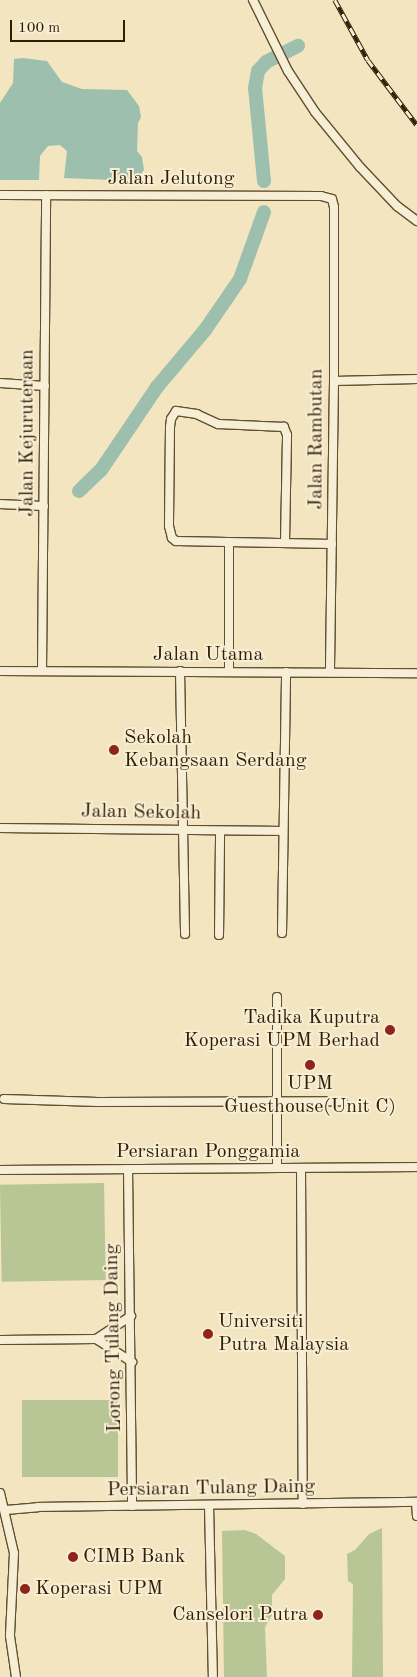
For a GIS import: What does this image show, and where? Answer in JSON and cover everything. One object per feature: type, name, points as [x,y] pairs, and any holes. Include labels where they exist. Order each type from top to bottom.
[{"type":"street","points":[[253,0],[274,47],[315,112],[360,167],[397,206],[417,222]]},
{"type":"street","name":"Jalan Jelutong","points":[[0,195],[321,196],[332,199],[334,207]]},
{"type":"street","name":"Jalan Kejuruteraan","points":[[42,671],[46,195]]},
{"type":"street","name":"Jalan Rambutan","points":[[330,671],[334,207]]},
{"type":"street","points":[[334,381],[417,379]]},
{"type":"street","points":[[0,383],[45,386]]},
{"type":"street","points":[[285,542],[287,435],[284,428],[218,424],[197,414],[176,411],[171,419],[170,427],[169,526],[172,538],[181,542],[332,544]]},
{"type":"street","points":[[0,504],[44,506]]},
{"type":"street","points":[[229,542],[229,671]]},
{"type":"street","name":"Jalan Utama","points":[[0,671],[330,671],[417,673]]},
{"type":"street","points":[[180,671],[185,934]]},
{"type":"street","points":[[282,933],[282,831],[286,672]]},
{"type":"street","name":"Jalan Sekolah","points":[[0,828],[182,828],[220,831],[282,831]]},
{"type":"street","points":[[219,935],[220,831]]},
{"type":"street","points":[[278,997],[276,1101],[278,1168]]},
{"type":"street","points":[[4,1099],[106,1102],[343,1101]]},
{"type":"street","name":"Persiaran Ponggamia","points":[[0,1170],[417,1167]]},
{"type":"street","points":[[301,1168],[303,1504]]},
{"type":"street","name":"Lorong Tulang Daing","points":[[128,1169],[132,1362],[132,1506]]},
{"type":"street","points":[[96,1340],[131,1316]]},
{"type":"street","points":[[0,1340],[96,1340],[132,1362]]},
{"type":"street","points":[[0,1493],[6,1510],[14,1553],[10,1636],[16,1677]]},
{"type":"street","points":[[417,1502],[417,1516]]},
{"type":"street","name":"Persiaran Tulang Daing","points":[[6,1510],[28,1507],[417,1502]]},
{"type":"street","points":[[209,1505],[213,1677]]},
{"type":"shaded area","points":[[14,59],[47,61],[62,82],[82,89],[127,90],[139,106],[141,117],[138,123],[137,151],[142,157],[144,170],[136,181],[64,178],[67,151],[60,145],[48,146],[40,156],[39,180],[0,180],[0,103],[13,83]]},
{"type":"shaded area","points":[[104,1183],[106,1280],[2,1282],[0,1185]]},
{"type":"shaded area","points":[[22,1400],[118,1400],[118,1477],[22,1477]]},
{"type":"shaded area","points":[[382,1528],[383,1677],[352,1677],[353,1584],[348,1581],[347,1554],[355,1550],[369,1534]]},
{"type":"shaded area","points":[[245,1530],[256,1534],[285,1556],[285,1579],[272,1595],[272,1615],[265,1627],[267,1677],[224,1677],[222,1531]]},
{"type":"waterway","points":[[264,181],[255,88],[258,71],[266,62],[298,46]]},
{"type":"waterway","points":[[79,491],[101,470],[157,387],[205,330],[240,279],[264,212]]},
{"type":"railway","points":[[335,0],[368,60],[417,125]]},
{"type":"place","name":"Sekolah Kebangsaan Serdang","points":[[114,750]]},
{"type":"place","name":"Tadika Kuputra Koperasi UPM Berhad","points":[[390,1030]]},
{"type":"place","name":"UPM Guesthouse(Unit C)","points":[[310,1065]]},
{"type":"place","name":"Universiti Putra Malaysia","points":[[208,1334]]},
{"type":"place","name":"CIMB Bank","points":[[73,1557]]},
{"type":"place","name":"Koperasi UPM","points":[[25,1589]]},
{"type":"place","name":"Canselori Putra","points":[[318,1615]]}]
